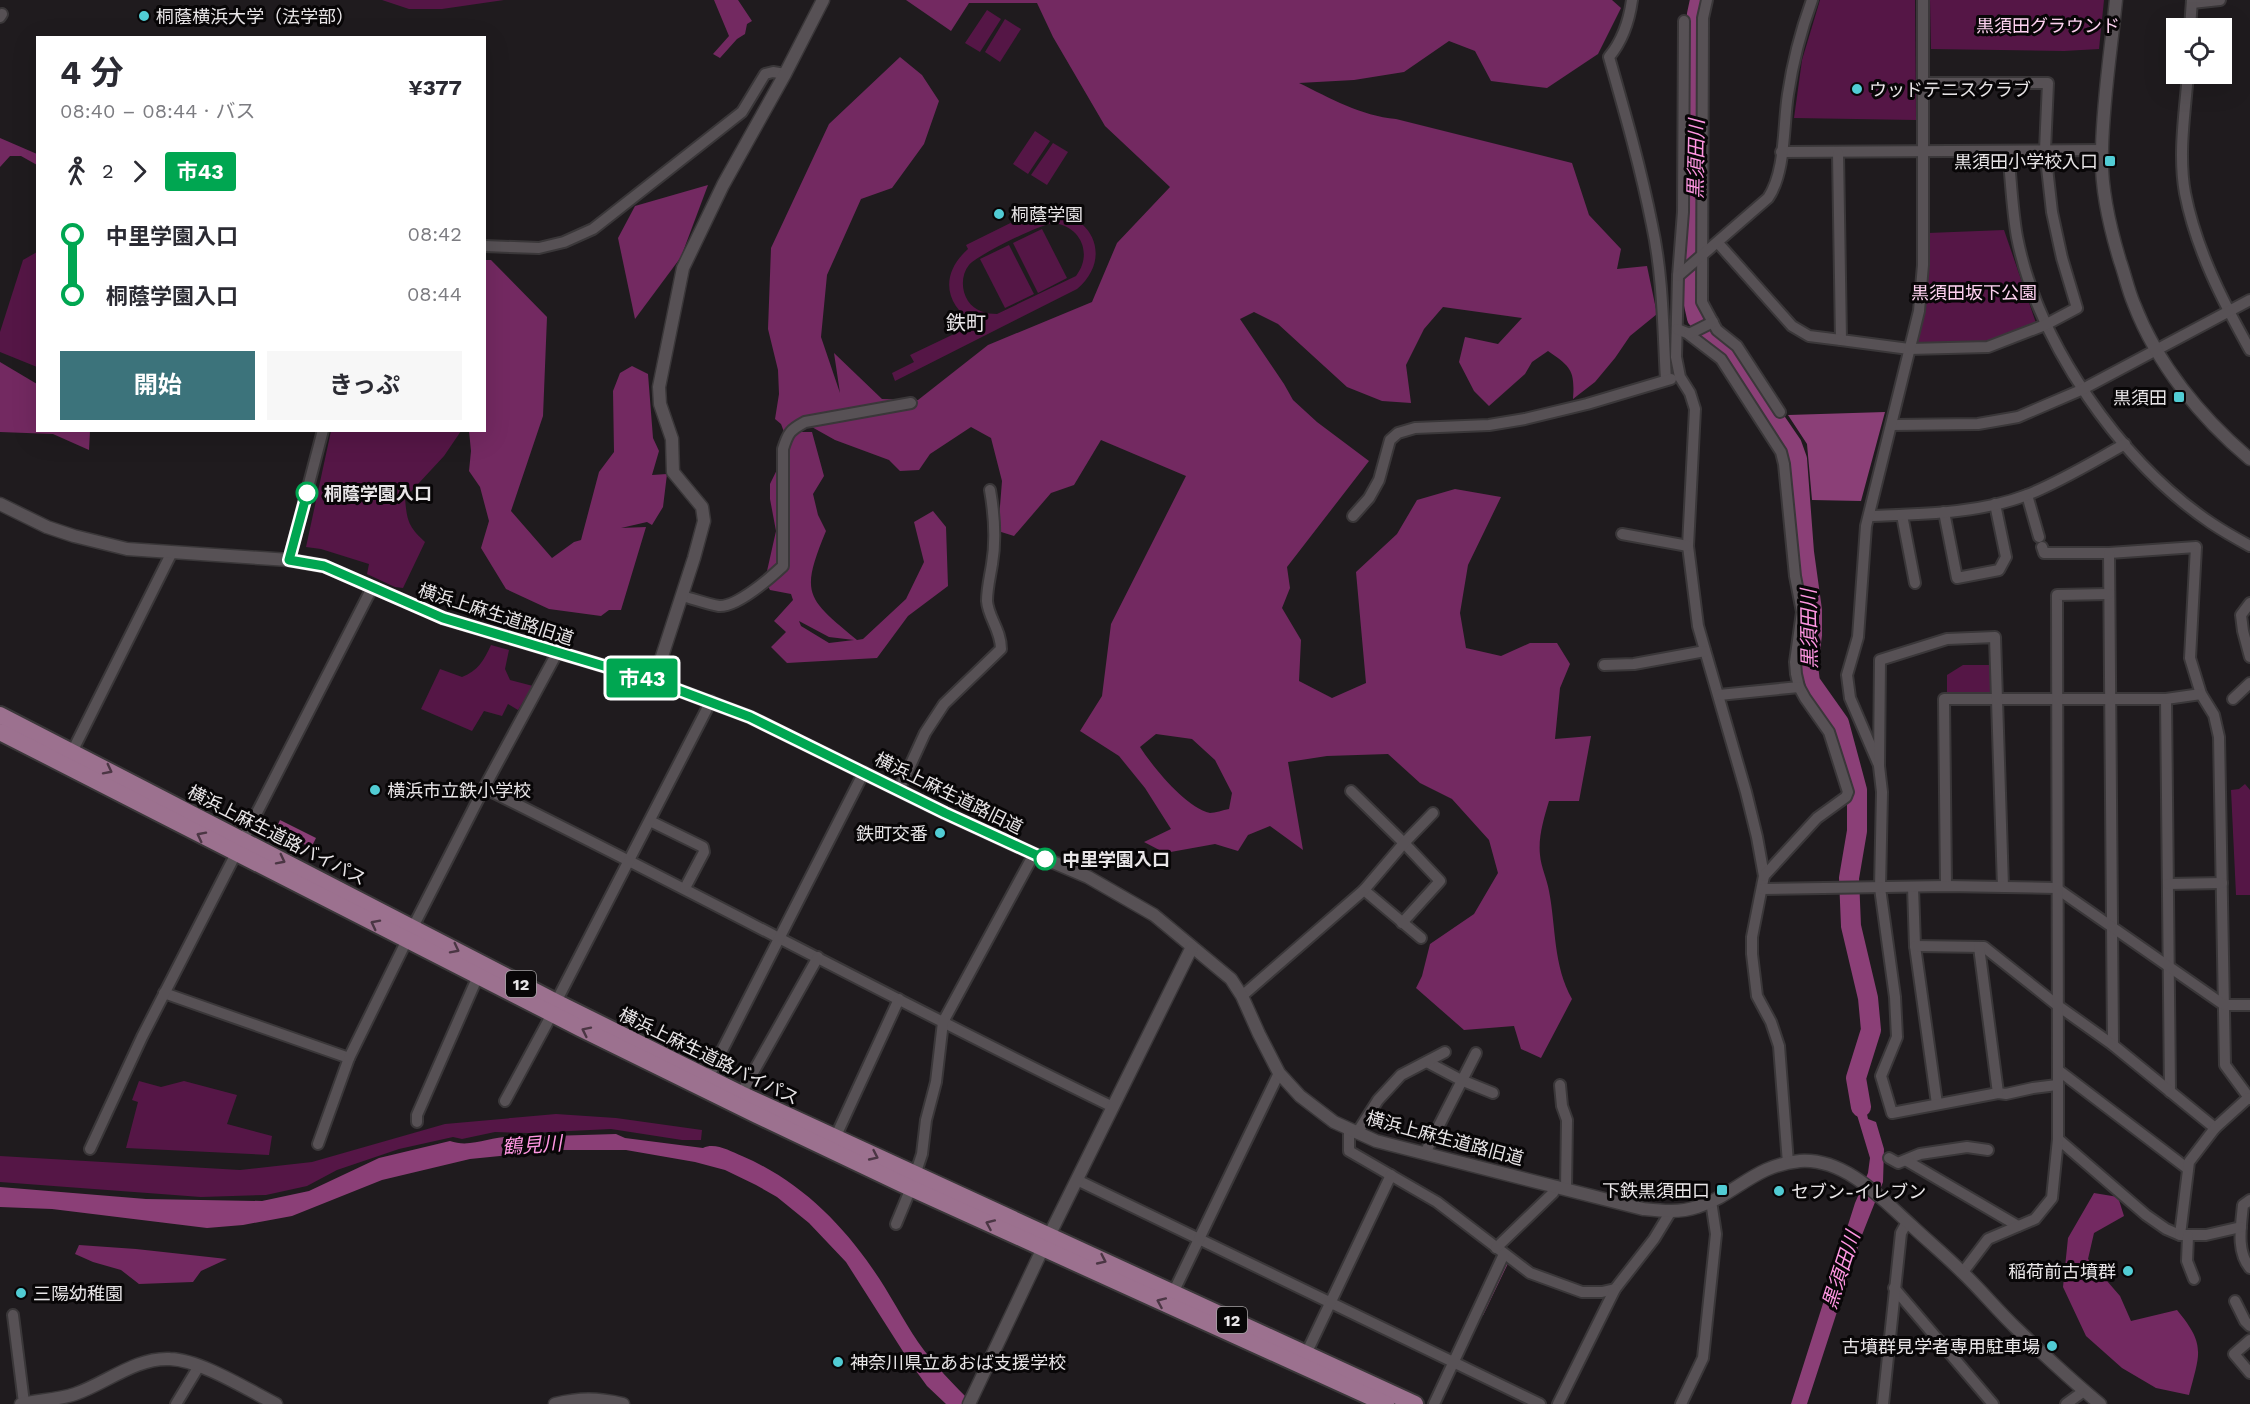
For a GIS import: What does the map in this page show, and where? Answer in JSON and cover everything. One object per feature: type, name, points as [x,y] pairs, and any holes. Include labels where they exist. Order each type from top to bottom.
[{"type":"main road","name":"横浜上麻生道路バイパス","points":[[0,715],[72,752],[239,846]]},
{"type":"main road","name":"横浜上麻生道路バイパス","points":[[0,732],[239,846],[554,1008],[913,1181],[1386,1404]]},
{"type":"main road","name":"横浜上麻生道路バイパス","points":[[410,934],[478,976],[708,1077],[835,1138],[913,1181]]},
{"type":"main road","name":"横浜上麻生道路バイパス","points":[[1046,1242],[1173,1293],[1415,1404]]},
{"type":"street","points":[[654,681],[704,521],[702,507],[673,472],[672,439],[660,404],[659,387],[683,268],[723,185],[823,0]]},
{"type":"street","points":[[1632,0],[1629,20],[1619,45],[1609,57],[1653,226],[1662,297],[1666,380]]},
{"type":"street","points":[[1707,0],[1703,18],[1702,302],[1716,330],[1737,346],[1780,412]]},
{"type":"street","points":[[1681,273],[1718,243],[1774,190],[1797,41],[1812,0]]},
{"type":"street","points":[[1879,766],[1850,698],[1847,675],[1858,638],[1863,549],[1869,516],[1919,311],[1923,265],[1923,0]]},
{"type":"street","points":[[2116,0],[2102,150],[2110,229],[2134,304],[2156,349],[2202,412],[2232,444],[2250,459]]},
{"type":"street","points":[[2191,18],[2192,1],[2220,0]]},
{"type":"street","points":[[1684,21],[1683,212],[1677,367],[1695,409],[1688,546],[1698,626],[1757,837],[1764,876],[1751,944],[1754,984],[1779,1046],[1788,1163]]},
{"type":"street","points":[[486,246],[539,248],[564,242],[593,229],[742,112],[765,74],[773,72],[785,74]]},
{"type":"street","points":[[1718,243],[1791,326],[1809,336],[1910,349],[1988,347],[2045,325],[2077,308],[2062,258],[2052,212],[2045,150],[2048,83],[1923,83]]},
{"type":"street","points":[[2187,84],[2183,147],[2185,191],[2213,282],[2250,350]]},
{"type":"street","points":[[1781,152],[2102,150]]},
{"type":"street","points":[[2008,151],[2017,237],[2029,281],[2045,325],[2081,390],[2156,479],[2210,522],[2250,546]]},
{"type":"street","points":[[1838,153],[1841,340]]},
{"type":"street","points":[[1892,425],[1978,424],[2018,417],[2081,390],[2250,300]]},
{"type":"street","points":[[1689,334],[1713,322]]},
{"type":"street","points":[[1677,328],[1689,334],[1721,358],[1777,444],[1783,459],[1795,576],[1802,612],[1795,662],[1799,687],[1829,732],[1848,792],[1846,797],[1817,818],[1764,876]]},
{"type":"street","points":[[1353,516],[1369,498],[1379,480],[1390,441],[1398,433],[1416,429],[1489,425],[1525,419],[1680,377]]},
{"type":"street","points":[[682,596],[720,606],[730,604],[767,581],[783,566],[783,449],[788,434],[796,427],[805,422],[911,403]]},
{"type":"street","points":[[289,560],[322,432]]},
{"type":"street","points":[[1869,516],[1944,512],[1995,504],[2027,495],[2125,444]]},
{"type":"street","points":[[898,790],[924,733],[944,704],[1001,650],[1001,637],[987,605],[987,587],[993,563],[990,490]]},
{"type":"street","points":[[2027,495],[2044,553],[2109,553],[2196,547],[2190,658],[2201,694],[2214,716],[2219,737],[2225,1065],[2249,1099],[2215,1128],[2189,1162],[2184,1236],[2187,1262],[2194,1279]]},
{"type":"street","name":"横浜上麻生道路旧道","points":[[0,504],[47,527],[89,541],[127,549],[289,560],[324,566],[443,618],[654,681],[750,717],[898,790],[1088,877],[1154,915],[1222,970],[1242,996],[1258,1034],[1279,1073],[1318,1112],[1353,1132],[1376,1141],[1643,1209],[1671,1211],[1711,1202],[1763,1170],[1802,1161],[1820,1163],[1839,1169],[1858,1180],[1882,1198],[1907,1222]]},
{"type":"street","points":[[1944,512],[1957,578],[1999,570],[2006,557],[1995,504]]},
{"type":"street","points":[[1902,515],[1915,583]]},
{"type":"street","points":[[1622,534],[1688,546]]},
{"type":"street","points":[[72,752],[172,552]]},
{"type":"street","points":[[2109,553],[2112,699],[2113,1045]]},
{"type":"street","points":[[90,1149],[164,993],[372,588]]},
{"type":"street","points":[[1963,1272],[1988,1239],[2035,1219],[2052,1198],[2058,1139],[2057,595],[2109,594]]},
{"type":"street","points":[[2250,603],[2241,615],[2250,657]]},
{"type":"street","points":[[2003,887],[1999,699],[1995,637],[1947,639],[1880,660],[1879,766],[1882,792],[1877,888],[1895,997],[1897,1037],[1881,1076],[1893,1113],[1998,1093],[2006,1094],[2057,1085]]},
{"type":"street","points":[[1604,665],[1634,664],[1705,651]]},
{"type":"street","points":[[318,1144],[350,1058],[410,934],[556,653]]},
{"type":"street","points":[[2233,699],[2250,683]]},
{"type":"street","points":[[1719,695],[1799,687]]},
{"type":"street","points":[[1946,886],[1944,699],[2166,699],[2201,694]]},
{"type":"street","points":[[2166,699],[2170,1092]]},
{"type":"street","points":[[505,1101],[711,701]]},
{"type":"street","points":[[708,1077],[864,772]]},
{"type":"street","points":[[484,788],[780,936],[898,999],[1113,1107]]},
{"type":"street","points":[[1351,791],[1440,881],[1402,923]]},
{"type":"street","points":[[1242,996],[1364,891],[1432,813]]},
{"type":"street","points":[[650,821],[703,847],[704,852],[685,888]]},
{"type":"street","points":[[896,1224],[922,1154],[926,1120],[936,1082],[943,1022],[1034,854]]},
{"type":"street","points":[[2168,884],[2222,883]]},
{"type":"street","points":[[1761,889],[1946,886],[2056,888],[2224,1005],[2250,1005]]},
{"type":"street","points":[[1913,887],[1915,946],[1937,1104]]},
{"type":"street","points":[[1364,891],[1421,938]]},
{"type":"street","points":[[1915,946],[1984,947],[2057,1005],[2113,1045],[2215,1128]]},
{"type":"street","points":[[969,1404],[1046,1242],[1192,947]]},
{"type":"street","points":[[1979,947],[1998,1093]]},
{"type":"street","points":[[741,1094],[819,957]]},
{"type":"street","points":[[417,1122],[417,1116],[478,976]]},
{"type":"street","points":[[164,993],[350,1058]]},
{"type":"street","points":[[835,1138],[898,999]]},
{"type":"street","points":[[1446,1052],[1401,1075],[1353,1132],[1349,1151],[1437,1202],[1530,1273],[1582,1292],[1602,1292],[1615,1289]]},
{"type":"street","points":[[1425,1153],[1476,1053]]},
{"type":"street","points":[[1427,1062],[1461,1080],[1493,1093]]},
{"type":"street","points":[[2058,1070],[2188,1169]]},
{"type":"street","points":[[1173,1293],[1279,1073]]},
{"type":"street","points":[[1434,1404],[1500,1251],[1552,1192],[1561,1187],[1567,1120],[1562,1106],[1560,1085]]},
{"type":"street","points":[[2058,1139],[2146,1215],[2166,1229],[2184,1236],[2206,1235],[2241,1227]]},
{"type":"street","points":[[1889,1158],[1898,1164],[1920,1154],[1967,1147],[1988,1150]]},
{"type":"street","points":[[1907,1161],[2018,1226]]},
{"type":"street","points":[[1306,1354],[1391,1175]]},
{"type":"street","points":[[1077,1180],[1540,1404]]},
{"type":"street","points":[[2250,1200],[2242,1205],[2241,1227],[2242,1258],[2250,1268]]},
{"type":"street","points":[[1681,1404],[1703,1359],[1716,1234],[1711,1202]]},
{"type":"street","points":[[1558,1404],[1615,1289],[1654,1239],[1671,1211]]},
{"type":"street","points":[[1883,1404],[1901,1233],[1907,1222],[1963,1272],[2015,1327],[2100,1404]]},
{"type":"street","points":[[1894,1288],[1993,1404]]},
{"type":"street","points":[[2235,1301],[2250,1326]]},
{"type":"street","points":[[13,1315],[22,1403],[50,1401],[77,1393],[105,1379],[154,1360],[169,1359],[199,1366],[276,1404]]},
{"type":"street","points":[[2250,1340],[2234,1354],[2250,1373]]},
{"type":"street","points":[[176,1404],[199,1366]]},
{"type":"street","points":[[2067,1404],[2084,1391]]},
{"type":"street","points":[[555,1404],[579,1398],[623,1404]]},
{"type":"green space","points":[[382,0],[504,0],[442,9],[409,9]]},
{"type":"green space","name":"ウッドテニスクラブ","points":[[1820,0],[1915,0],[1916,120],[1794,118],[1802,60]]},
{"type":"green space","name":"黒須田グラウンド","points":[[1930,0],[2104,0],[2099,49],[2064,51],[1931,49]]},
{"type":"green space","points":[[987,10],[1001,19],[980,52],[965,43]]},
{"type":"green space","points":[[1005,19],[1021,29],[1000,62],[985,52]]},
{"type":"green space","points":[[1035,131],[1050,141],[1028,174],[1013,164]]},
{"type":"green space","points":[[1053,143],[1068,152],[1047,185],[1031,175]]},
{"type":"green space","points":[[1039,209],[1041,213],[1058,213],[1072,218],[1084,226],[1092,236],[1095,262],[1089,276],[1077,289],[895,381],[892,373],[914,362],[910,355],[975,324],[957,307],[949,288],[953,268],[968,249],[966,245]],"holes":[[[1053,223],[1063,225],[1077,235],[1084,250],[1084,259],[1076,276],[997,314],[981,311],[968,301],[964,292],[964,273],[974,260],[1035,229]]]},
{"type":"green space","points":[[1042,229],[1067,278],[1038,293],[1013,243]]},
{"type":"green space","name":"黒須田坂下公園","points":[[2004,230],[2036,323],[1985,342],[1917,346],[1924,301],[1928,233]]},
{"type":"green space","points":[[1009,245],[1034,294],[1005,308],[980,259]]},
{"type":"green space","points":[[36,253],[36,367],[0,352],[0,332],[23,260]]},
{"type":"green space","points":[[331,432],[460,432],[444,456],[405,498],[409,523],[425,542],[403,588],[395,587],[367,574],[369,564],[321,549],[306,547]]},
{"type":"green space","points":[[491,645],[509,650],[505,669],[510,680],[533,686],[518,710],[508,704],[502,716],[484,711],[472,731],[421,709],[440,669],[462,677],[468,675],[480,664]]},
{"type":"green space","points":[[1963,665],[1994,665],[1995,690],[1990,693],[1947,694],[1947,675]]},
{"type":"green space","points":[[2245,784],[2250,790],[2250,895],[2236,895],[2231,790],[2239,789]]},
{"type":"green space","points":[[139,1081],[161,1087],[184,1081],[237,1095],[227,1124],[272,1136],[269,1155],[126,1148],[138,1102],[132,1100]]},
{"type":"green space","points":[[556,1114],[616,1118],[702,1130],[701,1140],[682,1140],[611,1129],[529,1133],[495,1132],[462,1139],[453,1137],[399,1149],[337,1170],[307,1186],[266,1195],[201,1197],[0,1182],[0,1156],[240,1170],[312,1162],[445,1124]]},
{"type":"shaded area","points":[[714,0],[738,0],[752,21],[747,24],[745,34],[737,39],[720,58],[713,54],[729,36]]},
{"type":"shaded area","points":[[906,0],[1612,0],[1621,8],[1598,54],[1547,88],[1491,81],[1475,51],[1449,41],[1404,72],[1354,80],[1299,83],[1346,106],[1370,114],[1572,163],[1589,215],[1621,249],[1617,269],[1647,266],[1657,314],[1630,336],[1595,382],[1573,399],[1570,370],[1548,351],[1532,362],[1525,374],[1489,406],[1474,391],[1459,362],[1465,337],[1498,344],[1522,318],[1443,307],[1424,329],[1406,365],[1411,403],[1382,401],[1347,387],[1278,324],[1254,312],[1240,319],[1293,400],[1317,422],[1369,461],[1287,567],[1290,588],[1282,608],[1301,640],[1299,681],[1332,698],[1366,683],[1356,572],[1397,534],[1417,500],[1455,489],[1501,497],[1468,565],[1460,613],[1466,648],[1501,656],[1530,643],[1557,643],[1570,664],[1560,688],[1555,739],[1591,736],[1579,801],[1549,801],[1540,848],[1549,891],[1558,960],[1572,999],[1541,1058],[1521,1049],[1514,1026],[1464,1030],[1416,988],[1422,976],[1430,944],[1474,914],[1498,873],[1489,840],[1452,799],[1420,783],[1388,754],[1327,756],[1288,762],[1303,850],[1270,826],[1248,835],[1238,851],[1215,844],[1165,853],[1144,842],[1171,829],[1145,788],[1119,756],[1080,731],[1102,696],[1111,624],[1186,476],[1101,440],[1074,485],[1051,493],[1014,536],[998,531],[1002,481],[991,438],[971,427],[930,454],[919,470],[900,471],[889,460],[835,440],[810,426],[823,416],[796,432],[812,432],[824,476],[813,494],[818,515],[826,531],[811,582],[818,604],[857,640],[863,639],[906,599],[924,562],[914,522],[933,511],[946,527],[948,586],[908,616],[877,658],[787,663],[771,647],[786,632],[774,621],[793,600],[791,594],[770,590],[765,580],[776,531],[770,499],[770,484],[789,445],[781,424],[775,419],[779,394],[778,370],[768,329],[771,248],[829,124],[900,57],[922,75],[939,101],[924,144],[892,188],[861,199],[827,275],[821,337],[840,393],[834,353],[882,399],[918,400],[988,345],[1092,302],[1117,243],[1170,187],[1105,126],[1053,37],[1037,3],[969,3],[951,31]],"holes":[[[799,621],[829,637],[854,640],[829,643],[801,626]],[[1156,734],[1192,739],[1215,760],[1232,793],[1229,809],[1210,813],[1201,810],[1171,786],[1140,747]]]},
{"type":"shaded area","points":[[0,138],[36,154],[36,164],[21,156],[10,156],[0,167]]},
{"type":"shaded area","points":[[708,185],[681,257],[635,319],[618,238],[635,206]]},
{"type":"shaded area","points":[[486,260],[491,260],[547,317],[543,416],[511,511],[552,558],[574,542],[581,540],[599,472],[614,452],[613,391],[620,373],[632,366],[648,374],[653,438],[659,451],[652,475],[667,474],[663,507],[652,525],[647,522],[621,528],[646,527],[621,610],[609,610],[601,616],[549,609],[506,589],[481,548],[489,521],[480,487],[469,471],[471,451],[469,432],[486,432]]},
{"type":"shaded area","points":[[0,362],[36,383],[36,432],[90,432],[89,450],[53,434],[0,432]]},
{"type":"shaded area","points":[[2094,1193],[2118,1197],[2124,1216],[2094,1233],[2088,1259],[2120,1296],[2131,1321],[2177,1310],[2186,1322],[2193,1332],[2198,1350],[2189,1395],[2156,1388],[2122,1368],[2086,1336],[2063,1287],[2068,1238]]},
{"type":"shaded area","points":[[79,1245],[227,1259],[201,1271],[193,1282],[139,1284],[121,1270],[75,1254]]},
{"type":"water","points":[[1885,412],[1861,501],[1812,500],[1807,444],[1788,415]]},
{"type":"water","points":[[280,820],[316,838],[311,848],[276,829]]},
{"type":"water","points":[[1860,1081],[1868,1119],[1876,1122],[1884,1149],[1883,1182],[1862,1235],[1807,1404],[1791,1404],[1855,1203],[1868,1173],[1870,1158],[1854,1105],[1851,1082]]},
{"type":"water","name":"鶴見川","points":[[616,1134],[625,1138],[703,1148],[712,1146],[722,1148],[762,1165],[798,1189],[831,1218],[859,1250],[924,1350],[973,1404],[946,1404],[927,1386],[846,1262],[809,1223],[777,1197],[756,1185],[725,1170],[695,1162],[626,1150],[561,1150],[470,1159],[382,1180],[292,1216],[243,1225],[207,1228],[52,1209],[0,1207],[0,1187],[146,1199],[262,1201],[309,1191],[379,1158],[450,1141],[467,1143],[501,1137]]},
{"type":"waterway","name":"黒須田川","points":[[1700,0],[1697,14],[1693,300],[1697,318],[1726,348],[1792,445],[1797,459],[1804,552],[1812,610],[1808,666],[1810,682],[1839,723],[1857,790],[1857,831],[1849,878],[1851,926],[1868,998],[1871,1030],[1856,1078],[1861,1107]]},
{"type":"waterway","points":[[1482,1314],[1506,1264]]},
{"type":"bus line","name":"市43","points":[[307,493],[289,560],[324,566],[443,618],[654,681],[750,717],[945,813],[1045,859]]},
{"type":"place","name":"桐蔭横浜大学（法学部）","points":[[144,16]]},
{"type":"place","name":"ウッドテニスクラブ","points":[[1857,89]]},
{"type":"place","name":"黒須田小学校入口","points":[[2110,161]]},
{"type":"place","name":"桐蔭学園","points":[[999,214]]},
{"type":"place","name":"黒須田","points":[[2179,397]]},
{"type":"place","name":"桐蔭学園入口","points":[[307,493]]},
{"type":"place","name":"横浜市立鉄小学校","points":[[375,790]]},
{"type":"place","name":"鉄町交番","points":[[940,833]]},
{"type":"place","name":"中里学園入口","points":[[1045,859]]},
{"type":"place","name":"下鉄黒須田口","points":[[1722,1190]]},
{"type":"place","name":"セブン-イレブン","points":[[1779,1191]]},
{"type":"place","name":"稲荷前古墳群","points":[[2128,1271]]},
{"type":"place","name":"三陽幼稚園","points":[[21,1293]]},
{"type":"place","name":"古墳群見学者専用駐車場","points":[[2052,1346]]},
{"type":"place","name":"神奈川県立あおば支援学校","points":[[838,1362]]},
{"type":"district","name":"鉄町","points":[[966,323]]}]
